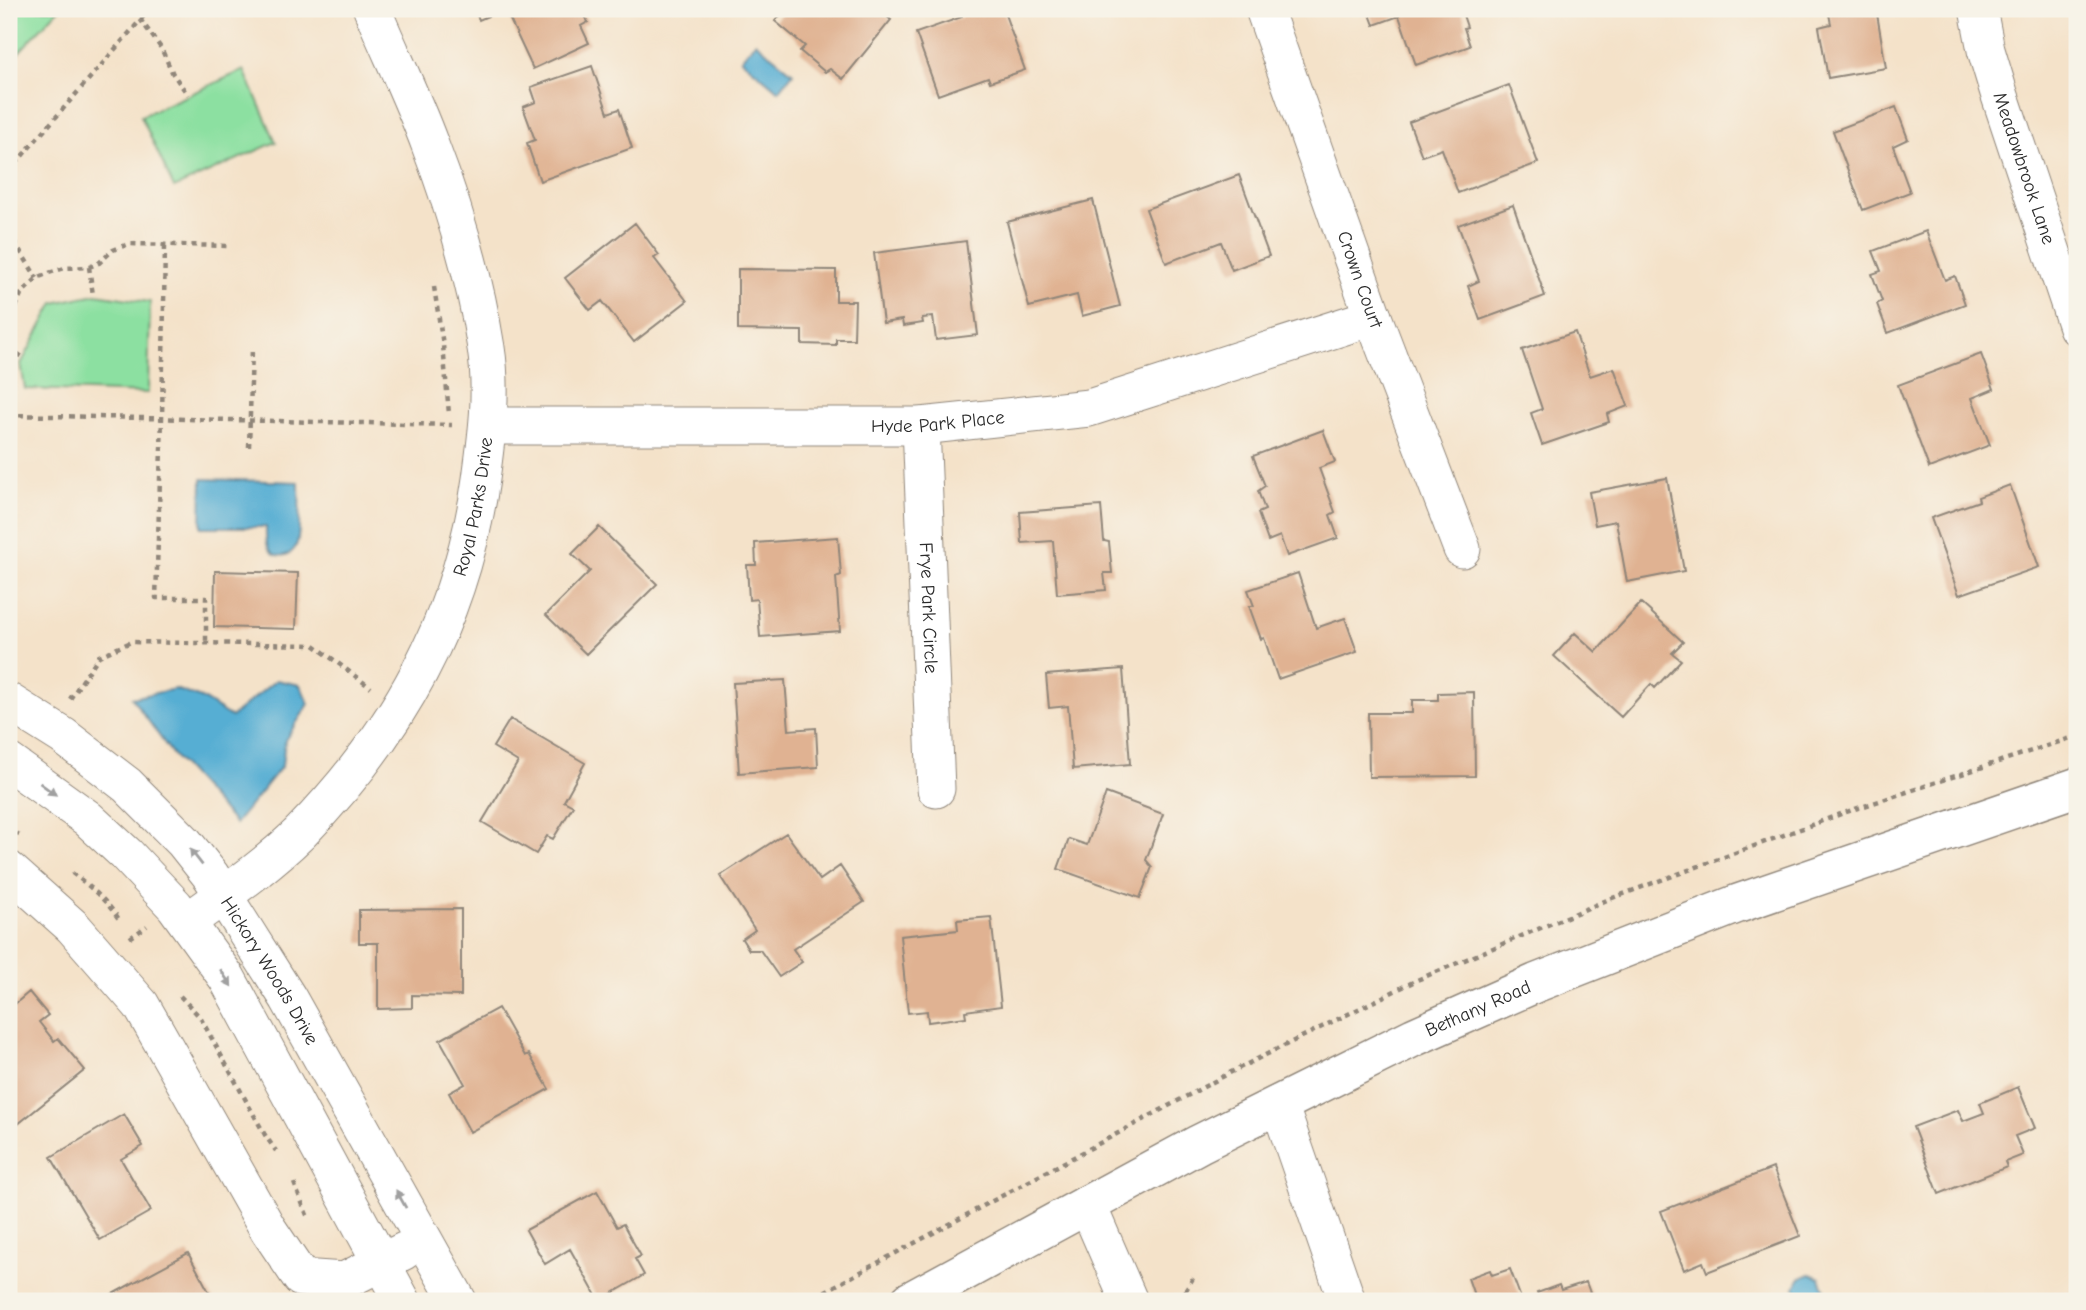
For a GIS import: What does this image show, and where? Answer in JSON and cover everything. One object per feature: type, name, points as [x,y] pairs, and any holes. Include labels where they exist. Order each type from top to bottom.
[{"type":"main road","name":"Bethany Road","points":[[910,1301],[1199,1144],[1414,1037],[1536,983],[1737,904],[2077,787]]},
{"type":"street","name":"Royal Parks Drive","points":[[187,922],[260,868],[298,835],[352,775],[399,710],[426,663],[456,589],[476,510],[489,404],[486,350],[476,298],[456,220],[430,143],[372,9]]},
{"type":"street","name":"Crown Court","points":[[1264,9],[1373,317],[1462,549]]},
{"type":"street","name":"Meadowbrook Lane","points":[[1978,9],[1986,50],[1999,93],[2077,327]]},
{"type":"street","name":"Hyde Park Place","points":[[488,426],[921,426],[1088,408],[1373,317]]},
{"type":"street","name":"Frye Park Circle","points":[[921,426],[936,789]]},
{"type":"street","name":"Hickory Woods Drive","points":[[9,702],[63,736],[127,785],[184,842],[224,895],[288,998],[458,1301]]},
{"type":"street","points":[[9,762],[96,827],[143,871],[187,922],[227,978],[402,1301]]},
{"type":"street","points":[[9,870],[72,927],[141,1005],[268,1229],[301,1278],[344,1281],[424,1241]]},
{"type":"street","points":[[1279,1104],[1347,1301]]},
{"type":"street","points":[[1087,1204],[1129,1301]]},
{"type":"path","points":[[9,171],[150,9]]},
{"type":"path","points":[[141,19],[188,95]]},
{"type":"path","points":[[9,233],[37,278]]},
{"type":"path","points":[[9,326],[21,294],[37,278],[65,268],[89,267],[113,250],[129,244],[231,246]]},
{"type":"path","points":[[165,246],[156,598],[206,598],[206,642]]},
{"type":"path","points":[[89,267],[93,295]]},
{"type":"path","points":[[433,282],[443,345],[449,437]]},
{"type":"path","points":[[9,348],[24,358]]},
{"type":"path","points":[[248,447],[252,349]]},
{"type":"path","points":[[9,415],[488,426]]},
{"type":"path","points":[[69,702],[99,656],[131,642],[206,642],[314,645],[399,710]]},
{"type":"path","points":[[1185,1301],[1186,1290],[1194,1278]]},
{"type":"green space","points":[[9,9],[59,9],[9,63]]},
{"type":"green space","points":[[244,70],[276,142],[174,188],[141,116]]},
{"type":"green space","points":[[96,294],[150,302],[148,393],[25,389],[21,364],[54,303]]},
{"type":"water","points":[[755,42],[793,73],[779,91],[741,59]]},
{"type":"water","points":[[202,479],[299,482],[299,529],[297,543],[292,551],[280,556],[272,552],[267,543],[266,527],[201,527]]},
{"type":"water","points":[[276,680],[300,685],[309,704],[285,740],[282,766],[235,824],[173,755],[132,698],[175,689],[201,698],[231,717]]},
{"type":"water","points":[[1810,1274],[1820,1278],[1829,1301],[1800,1301],[1795,1287],[1799,1279]]},
{"type":"building","points":[[474,9],[504,9],[479,20]]},
{"type":"building","points":[[505,9],[581,9],[588,22],[581,26],[589,43],[533,69]]},
{"type":"building","points":[[785,9],[878,9],[891,20],[843,79],[830,69],[825,72],[800,51],[805,46],[775,21]]},
{"type":"building","points":[[959,9],[1003,9],[1025,70],[990,82],[988,77],[938,95],[916,33],[962,17]]},
{"type":"building","points":[[1368,9],[1461,9],[1470,46],[1416,65],[1399,16],[1374,25]]},
{"type":"building","points":[[1828,9],[1869,9],[1870,15],[1877,14],[1886,68],[1828,78],[1819,27],[1831,24]]},
{"type":"building","points":[[592,66],[608,113],[619,109],[632,148],[540,181],[527,143],[535,140],[523,107],[536,102],[531,87]]},
{"type":"building","points":[[1509,85],[1538,163],[1458,193],[1442,149],[1422,156],[1409,122]]},
{"type":"building","points":[[1896,107],[1908,139],[1893,146],[1910,192],[1863,210],[1833,131]]},
{"type":"building","points":[[1239,175],[1269,256],[1232,270],[1221,242],[1166,263],[1146,209]]},
{"type":"building","points":[[1093,200],[1120,306],[1082,316],[1077,295],[1029,307],[1007,222]]},
{"type":"building","points":[[1513,205],[1545,296],[1480,320],[1468,286],[1479,281],[1458,225]]},
{"type":"building","points":[[635,223],[659,255],[654,258],[687,301],[634,342],[602,301],[590,310],[565,278]]},
{"type":"building","points":[[1926,231],[1945,280],[1955,276],[1965,304],[1888,333],[1877,304],[1882,301],[1872,274],[1881,271],[1873,251]]},
{"type":"building","points":[[966,241],[978,335],[936,340],[933,317],[922,318],[923,323],[903,326],[902,320],[883,323],[874,253]]},
{"type":"building","points":[[738,269],[836,270],[836,301],[855,301],[854,339],[836,339],[836,345],[802,344],[802,331],[738,330]]},
{"type":"building","points":[[1575,332],[1590,376],[1614,368],[1628,406],[1607,414],[1609,422],[1542,445],[1531,413],[1542,409],[1522,350]]},
{"type":"building","points":[[1981,354],[1994,389],[1972,398],[1990,445],[1929,468],[1898,385]]},
{"type":"building","points":[[1323,430],[1335,462],[1319,468],[1335,512],[1330,515],[1338,538],[1287,556],[1280,536],[1268,541],[1258,513],[1265,510],[1258,491],[1265,486],[1253,456]]},
{"type":"building","points":[[1667,478],[1684,571],[1627,582],[1616,521],[1595,525],[1589,492]]},
{"type":"building","points":[[2010,485],[2039,567],[1959,595],[1931,518],[1979,501],[1978,497]]},
{"type":"building","points":[[1101,506],[1104,541],[1109,542],[1112,573],[1104,573],[1106,590],[1057,594],[1053,541],[1022,543],[1020,512]]},
{"type":"building","points":[[599,527],[657,584],[586,654],[546,615],[590,571],[572,554]]},
{"type":"building","points":[[838,537],[841,575],[836,577],[840,631],[760,637],[757,599],[749,600],[747,565],[756,565],[755,543]]},
{"type":"building","points":[[215,571],[298,573],[296,629],[214,627]]},
{"type":"building","points":[[1298,573],[1316,628],[1345,618],[1357,652],[1278,679],[1264,638],[1261,639],[1249,606],[1254,606],[1248,590]]},
{"type":"building","points":[[1641,603],[1683,642],[1672,653],[1681,660],[1655,688],[1651,684],[1621,717],[1554,656],[1575,633],[1596,652]]},
{"type":"building","points":[[1123,669],[1130,764],[1073,769],[1068,706],[1049,708],[1046,675]]},
{"type":"building","points":[[785,680],[789,730],[816,728],[818,767],[739,773],[733,683]]},
{"type":"building","points":[[1474,692],[1475,776],[1369,777],[1368,713],[1412,713],[1412,700],[1438,700],[1438,693]]},
{"type":"building","points":[[510,719],[585,763],[564,801],[573,806],[553,839],[547,836],[536,854],[482,822],[518,762],[493,747]]},
{"type":"building","points":[[1106,793],[1163,814],[1146,860],[1152,867],[1140,898],[1058,869],[1069,839],[1087,845]]},
{"type":"building","points":[[786,833],[820,880],[840,866],[864,902],[793,949],[802,962],[779,977],[760,950],[749,950],[742,939],[755,930],[720,876]]},
{"type":"building","points":[[461,909],[461,996],[412,995],[412,1008],[378,1009],[378,943],[359,943],[359,910]]},
{"type":"building","points":[[991,917],[1001,1006],[965,1011],[966,1017],[928,1022],[927,1011],[908,1013],[900,936],[958,930],[957,920]]},
{"type":"building","points":[[29,992],[48,1015],[39,1022],[54,1041],[58,1038],[85,1070],[18,1124],[9,1113],[9,1009]]},
{"type":"building","points":[[498,1008],[525,1056],[529,1054],[549,1089],[470,1132],[449,1093],[465,1084],[440,1040]]},
{"type":"building","points":[[2018,1087],[2035,1128],[2015,1136],[2023,1155],[2005,1162],[2007,1167],[1939,1194],[1913,1127],[1958,1110],[1963,1121],[1984,1113],[1980,1103]]},
{"type":"building","points":[[124,1114],[143,1146],[121,1159],[151,1211],[100,1240],[51,1157]]},
{"type":"building","points":[[1773,1168],[1800,1236],[1707,1272],[1703,1262],[1684,1270],[1661,1211]]},
{"type":"building","points":[[597,1191],[617,1227],[623,1224],[641,1256],[635,1259],[644,1275],[599,1301],[570,1249],[545,1264],[526,1230]]},
{"type":"building","points":[[188,1253],[214,1301],[112,1301],[109,1296]]},
{"type":"building","points":[[1510,1269],[1522,1301],[1476,1301],[1468,1278],[1490,1270],[1492,1275]]},
{"type":"building","points":[[1586,1282],[1593,1301],[1530,1301],[1539,1298],[1537,1293],[1559,1285],[1561,1290]]}]
